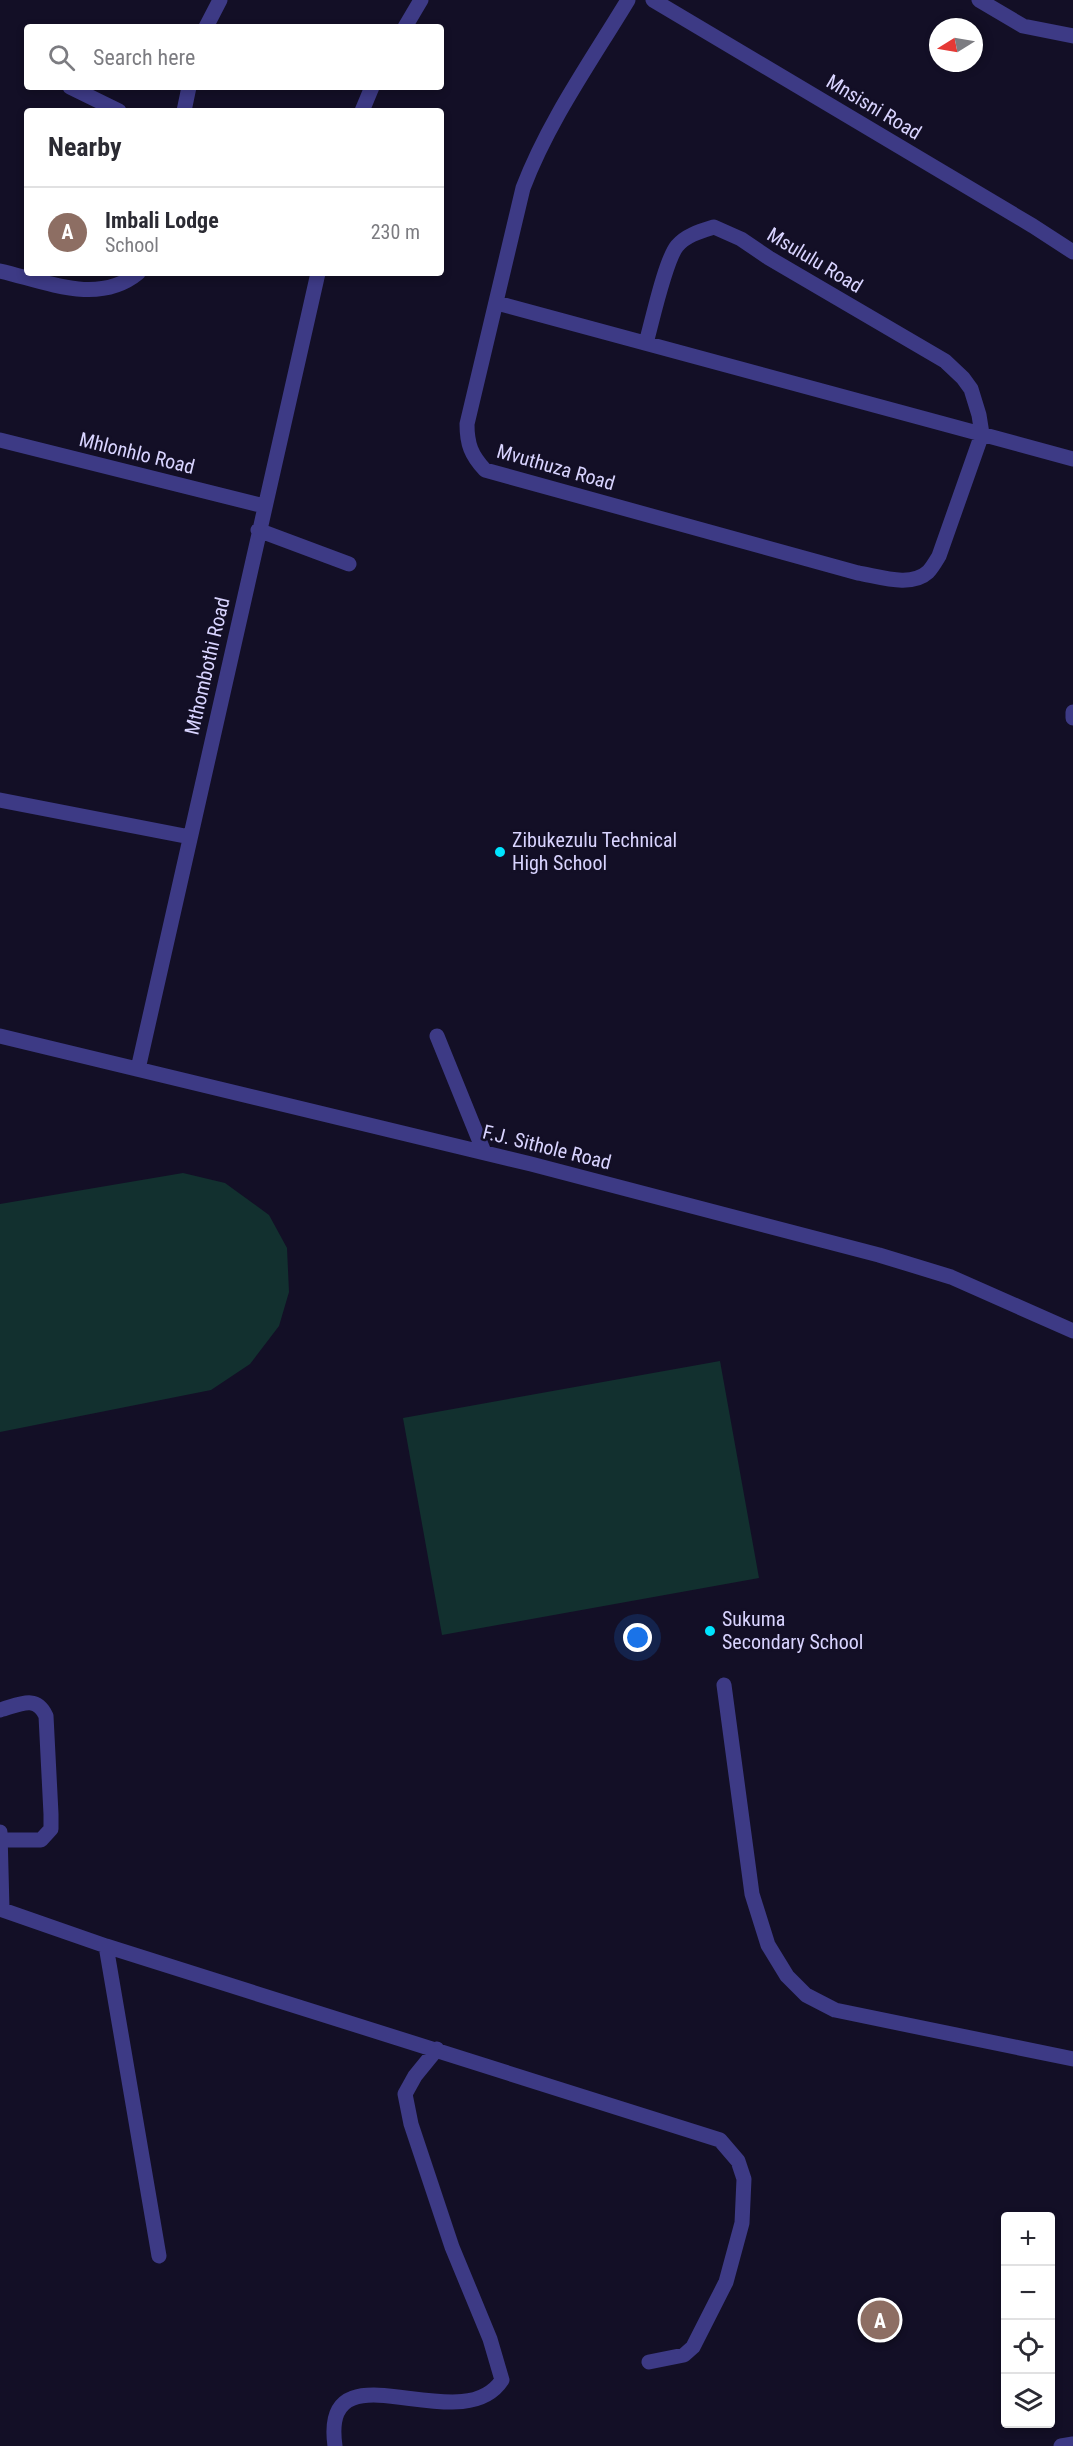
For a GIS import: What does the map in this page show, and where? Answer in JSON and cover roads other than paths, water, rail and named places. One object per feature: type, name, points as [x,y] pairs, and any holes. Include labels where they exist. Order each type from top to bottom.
[{"type":"street","points":[[208,24],[220,0]]},
{"type":"street","points":[[407,24],[421,0]]},
{"type":"street","name":"Mvuthuza Road","points":[[628,0],[534,160],[523,189],[467,423],[467,442],[474,458],[485,470],[858,573],[903,580],[915,579],[928,572],[939,556],[982,434]]},
{"type":"street","name":"Mnsisni Road","points":[[653,0],[1073,252]]},
{"type":"street","points":[[979,0],[1023,26],[1073,36]]},
{"type":"street","points":[[76,90],[113,108]]},
{"type":"street","points":[[185,108],[188,90]]},
{"type":"street","points":[[363,108],[371,90]]},
{"type":"street","name":"Msululu Road","points":[[646,343],[667,269],[677,246],[693,233],[714,227],[741,239],[769,258],[945,361],[971,389],[980,415],[982,434]]},
{"type":"street","points":[[0,271],[83,291],[113,288],[133,276]]},
{"type":"street","name":"Mthombothi Road","points":[[138,1069],[317,276]]},
{"type":"street","points":[[497,303],[1073,459]]},
{"type":"street","name":"Mhlonhlo Road","points":[[0,440],[264,506]]},
{"type":"street","points":[[258,531],[349,564]]},
{"type":"street","points":[[1073,712],[1073,718]]},
{"type":"street","points":[[0,800],[190,837]]},
{"type":"street","name":"F.J. Sithole Road","points":[[0,1036],[484,1152],[879,1255],[951,1277],[1073,1330]]},
{"type":"street","points":[[437,1036],[484,1152]]},
{"type":"street","points":[[724,1685],[752,1894],[768,1945],[787,1976],[806,1995],[835,2010],[1073,2059]]},
{"type":"street","points":[[0,1710],[28,1703],[36,1703],[42,1707],[46,1716],[51,1814],[51,1829],[40,1840],[1,1836],[1,1909],[106,1946],[720,2140],[738,2161],[744,2179],[742,2223],[726,2282],[693,2347],[684,2355],[649,2362]]},
{"type":"street","points":[[106,1946],[159,2256]]},
{"type":"street","points":[[335,2446],[334,2415],[340,2405],[354,2397],[376,2394],[446,2403],[477,2399],[498,2387],[502,2380],[490,2339],[452,2247],[411,2124],[405,2094],[414,2076],[437,2049]]},
{"type":"street","points":[[1061,2446],[1073,2444]]},
{"type":"place","name":"Zibukezulu Technical High School","points":[[500,852]]},
{"type":"place","name":"Sukuma Secondary School","points":[[710,1631]]},
{"type":"place","name":"Imbali Lodge","points":[[880,2320]]}]
